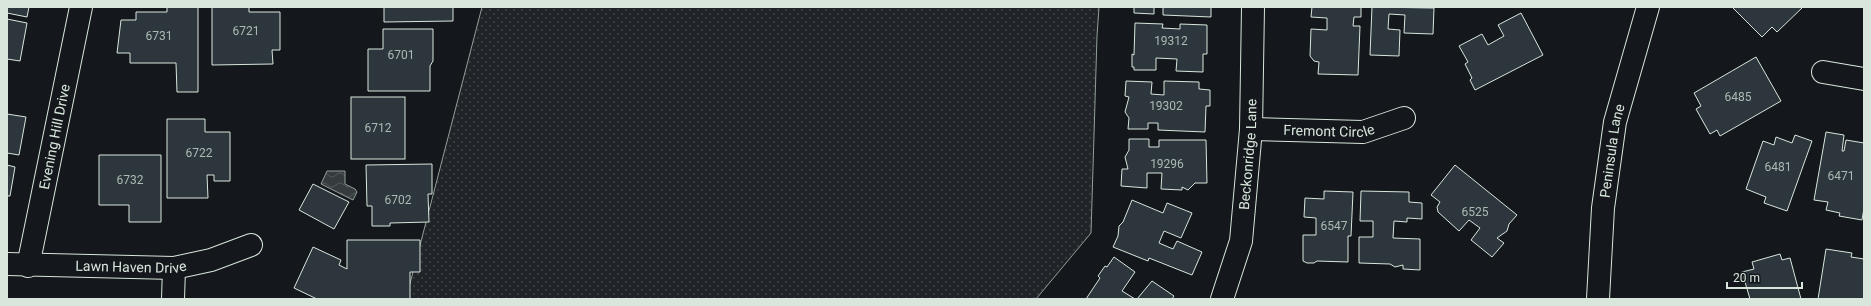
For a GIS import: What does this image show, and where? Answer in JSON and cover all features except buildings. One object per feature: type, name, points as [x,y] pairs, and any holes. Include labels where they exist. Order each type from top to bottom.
[{"type":"street","name":"Evening Hill Drive","points":[[17,265],[81,7]]},
{"type":"street","name":"Beckonridge Lane","points":[[1222,299],[1241,241],[1251,129],[1253,7]]},
{"type":"street","name":"Peninsula Lane","points":[[1598,299],[1604,208],[1615,122],[1648,7]]},
{"type":"street","points":[[1822,72],[1864,79]]},
{"type":"street","name":"Fremont Circle","points":[[1251,129],[1363,132],[1404,118]]},
{"type":"street","name":"Lawn Haven Drive","points":[[17,265],[174,268],[211,260],[251,244]]},
{"type":"street","points":[[173,299],[174,268]]},
{"type":"shaded area","points":[[482,7],[1099,7],[1091,233],[1036,299],[406,299]]},
{"type":"water","points":[[327,171],[345,171],[345,184],[355,189],[357,192],[353,200],[321,184]]}]
